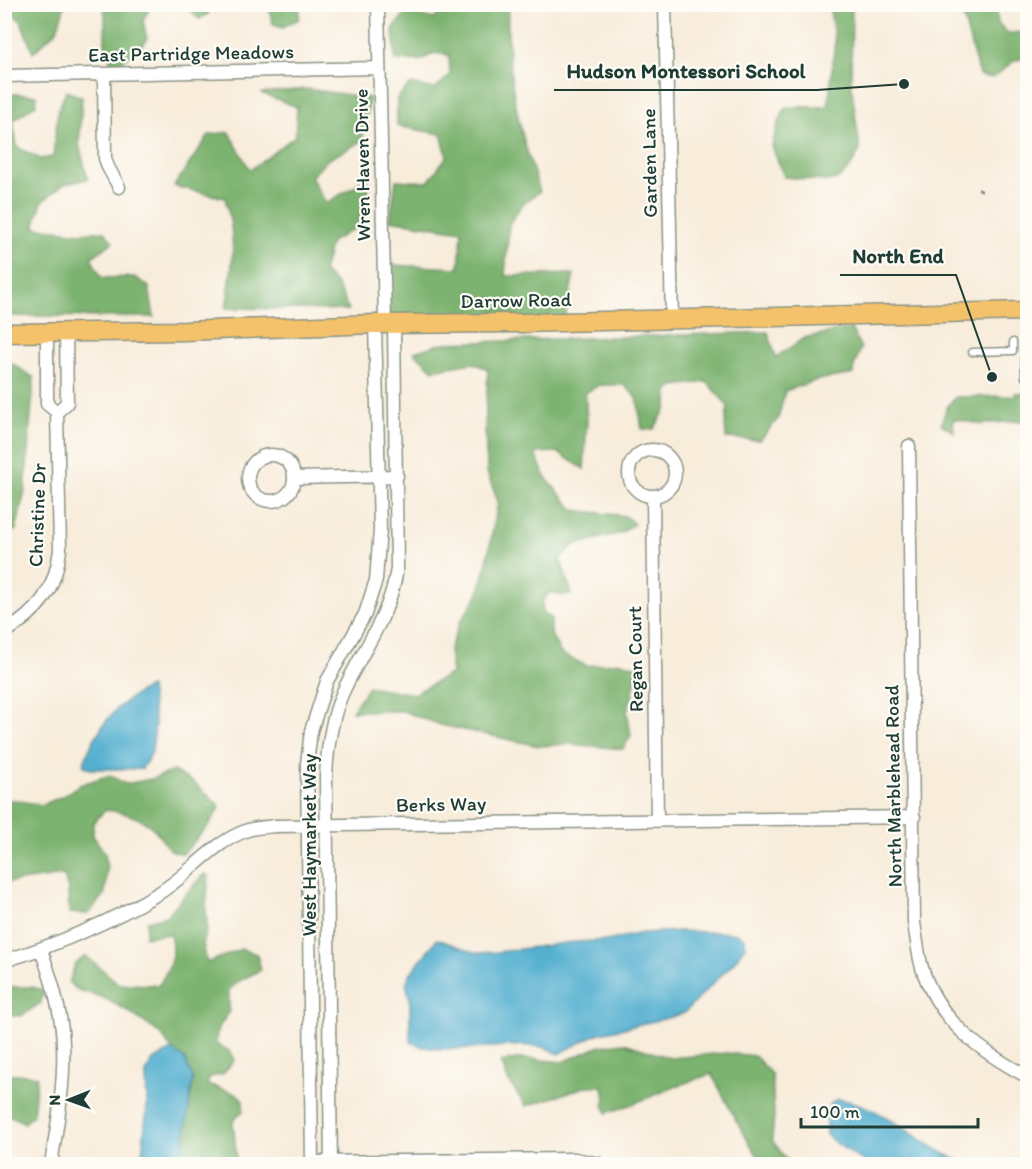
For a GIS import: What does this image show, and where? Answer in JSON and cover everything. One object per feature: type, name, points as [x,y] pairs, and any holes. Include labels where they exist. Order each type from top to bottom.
[{"type":"main road","name":"Darrow Road","points":[[4,333],[1028,312]]},
{"type":"street","name":"Wren Haven Drive","points":[[378,4],[385,324]]},
{"type":"street","name":"Garden Lane","points":[[664,4],[672,320]]},
{"type":"street","name":"East Partridge Meadows","points":[[4,76],[379,68]]},
{"type":"street","points":[[104,75],[105,158],[119,187]]},
{"type":"street","name":"West Haymarket Way","points":[[331,1163],[327,754],[336,712],[348,683],[382,622],[395,585],[398,555],[397,476],[385,324]]},
{"type":"street","name":"West Haymarket Way","points":[[312,1163],[307,764],[315,717],[327,681],[364,614],[376,580],[379,556],[379,476],[385,324]]},
{"type":"street","name":"Christine Dr","points":[[47,333],[47,404],[57,412]]},
{"type":"street","name":"Christine Dr","points":[[4,633],[27,619],[41,604],[58,569],[60,549],[57,412],[67,403],[66,333]]},
{"type":"street","name":"North Marblehead Road","points":[[909,446],[914,923],[923,971],[942,1011],[968,1039],[996,1060],[1028,1077]]},
{"type":"street","points":[[294,478],[397,476]]},
{"type":"street","name":"Regan Court","points":[[653,497],[657,821]]},
{"type":"street","name":"Berks Way","points":[[4,961],[41,950],[84,933],[122,914],[182,878],[224,842],[249,830],[307,825],[914,817]]},
{"type":"street","points":[[41,950],[55,992],[63,1044],[63,1066],[51,1164]]},
{"type":"street","points":[[312,1163],[575,1159],[600,1164]]},
{"type":"lane","points":[[1013,342],[1013,351]]},
{"type":"lane","points":[[972,351],[1026,349],[1025,377],[1028,377]]},
{"type":"path","points":[[978,189],[984,192]]},
{"type":"green space","points":[[4,5],[65,5],[57,30],[33,53],[21,21]]},
{"type":"green space","points":[[103,5],[152,5],[143,20],[147,40],[113,67],[105,48]]},
{"type":"green space","points":[[184,5],[212,5],[208,14],[199,19]]},
{"type":"green space","points":[[268,5],[300,5],[299,19],[283,27],[273,24]]},
{"type":"green space","points":[[449,5],[508,5],[511,77],[519,122],[540,191],[521,206],[509,224],[505,276],[574,274],[564,322],[385,324],[391,265],[459,268],[462,231],[390,220],[396,180],[428,182],[447,156],[441,134],[397,126],[397,98],[411,84],[435,89],[450,75],[449,55],[434,53],[422,60],[395,61],[393,29],[407,11],[434,19]]},
{"type":"green space","points":[[829,5],[852,5],[851,82],[860,150],[850,168],[838,179],[825,181],[784,177],[772,146],[786,107],[828,107],[835,42]]},
{"type":"green space","points":[[960,5],[996,5],[998,23],[1008,33],[1027,32],[1027,57],[1014,61],[993,78],[979,75]]},
{"type":"green space","points":[[307,89],[370,98],[362,141],[327,160],[311,177],[326,203],[354,187],[367,176],[369,196],[355,228],[331,242],[323,272],[336,283],[349,310],[226,308],[233,253],[225,198],[174,186],[209,135],[229,132],[250,170],[295,136],[297,107],[261,93]]},
{"type":"green space","points":[[66,91],[82,97],[79,145],[88,179],[64,184],[42,202],[34,227],[80,233],[104,231],[113,242],[91,258],[102,278],[135,277],[149,287],[154,317],[5,316],[5,97],[14,94],[37,95],[36,104],[13,121],[17,147],[40,159],[53,157],[58,111]]},
{"type":"green space","points":[[851,328],[861,348],[854,366],[854,374],[817,380],[785,391],[778,419],[760,440],[726,438],[728,406],[707,382],[674,386],[668,392],[667,407],[654,429],[642,429],[637,398],[624,385],[599,385],[585,393],[587,419],[584,469],[557,452],[535,453],[545,477],[574,510],[625,516],[634,524],[621,533],[574,545],[560,558],[572,594],[560,595],[551,591],[542,601],[543,613],[551,618],[551,634],[561,654],[587,666],[621,662],[638,667],[627,711],[631,735],[623,749],[570,744],[539,746],[441,725],[403,711],[352,711],[368,686],[414,694],[452,673],[449,651],[460,622],[477,596],[485,572],[498,502],[487,472],[485,428],[488,369],[473,363],[433,370],[414,352],[443,343],[768,332],[776,357],[804,338]]},
{"type":"green space","points":[[5,359],[34,378],[25,491],[16,530],[5,533]]},
{"type":"green space","points":[[1015,393],[1027,393],[1027,420],[981,424],[953,419],[954,432],[941,424],[947,407],[956,397],[1015,396]]},
{"type":"green space","points":[[173,771],[193,782],[220,806],[209,825],[183,854],[168,848],[155,830],[144,822],[125,814],[105,810],[93,823],[93,836],[105,853],[107,869],[105,893],[89,914],[69,913],[68,890],[64,875],[5,883],[5,800],[42,805],[63,796],[79,785],[110,775],[125,784],[152,779]]},
{"type":"green space","points":[[204,874],[209,876],[206,906],[207,929],[203,944],[207,963],[241,949],[257,954],[261,970],[241,980],[229,990],[229,1011],[217,1031],[216,1044],[228,1050],[235,1059],[223,1074],[210,1077],[207,1084],[237,1094],[243,1100],[243,1111],[233,1121],[237,1164],[181,1164],[193,1079],[184,1058],[172,1050],[162,1035],[126,1010],[104,998],[78,990],[69,983],[75,964],[86,956],[119,984],[159,985],[171,961],[170,934],[145,937],[147,921],[166,916]]},
{"type":"green space","points":[[5,987],[32,987],[43,990],[41,1003],[21,1016],[5,1015]]},
{"type":"green space","points":[[624,1043],[670,1058],[726,1053],[755,1056],[772,1075],[774,1114],[772,1140],[788,1162],[784,1164],[763,1163],[742,1131],[712,1074],[607,1113],[604,1107],[603,1086],[588,1086],[526,1106],[508,1080],[501,1062],[533,1059],[563,1062],[600,1046]]},
{"type":"green space","points":[[5,1073],[37,1076],[33,1115],[25,1123],[5,1113]]},
{"type":"water","points":[[150,687],[155,724],[152,752],[142,769],[90,769],[83,765],[94,740],[108,718],[126,701]]},
{"type":"water","points":[[678,931],[737,933],[745,939],[745,946],[735,961],[684,1013],[597,1034],[559,1054],[529,1045],[435,1049],[410,1041],[410,999],[406,984],[410,974],[437,939],[476,953],[611,940],[642,933]]},
{"type":"water","points":[[172,1050],[184,1058],[193,1078],[181,1164],[141,1164],[147,1105],[146,1073],[153,1060]]},
{"type":"water","points":[[837,1099],[852,1102],[879,1113],[943,1153],[969,1164],[868,1164],[826,1135],[829,1105]]},
{"type":"place","name":"Hudson Montessori School","points":[[904,84]]},
{"type":"place","name":"North End","points":[[992,377]]}]
